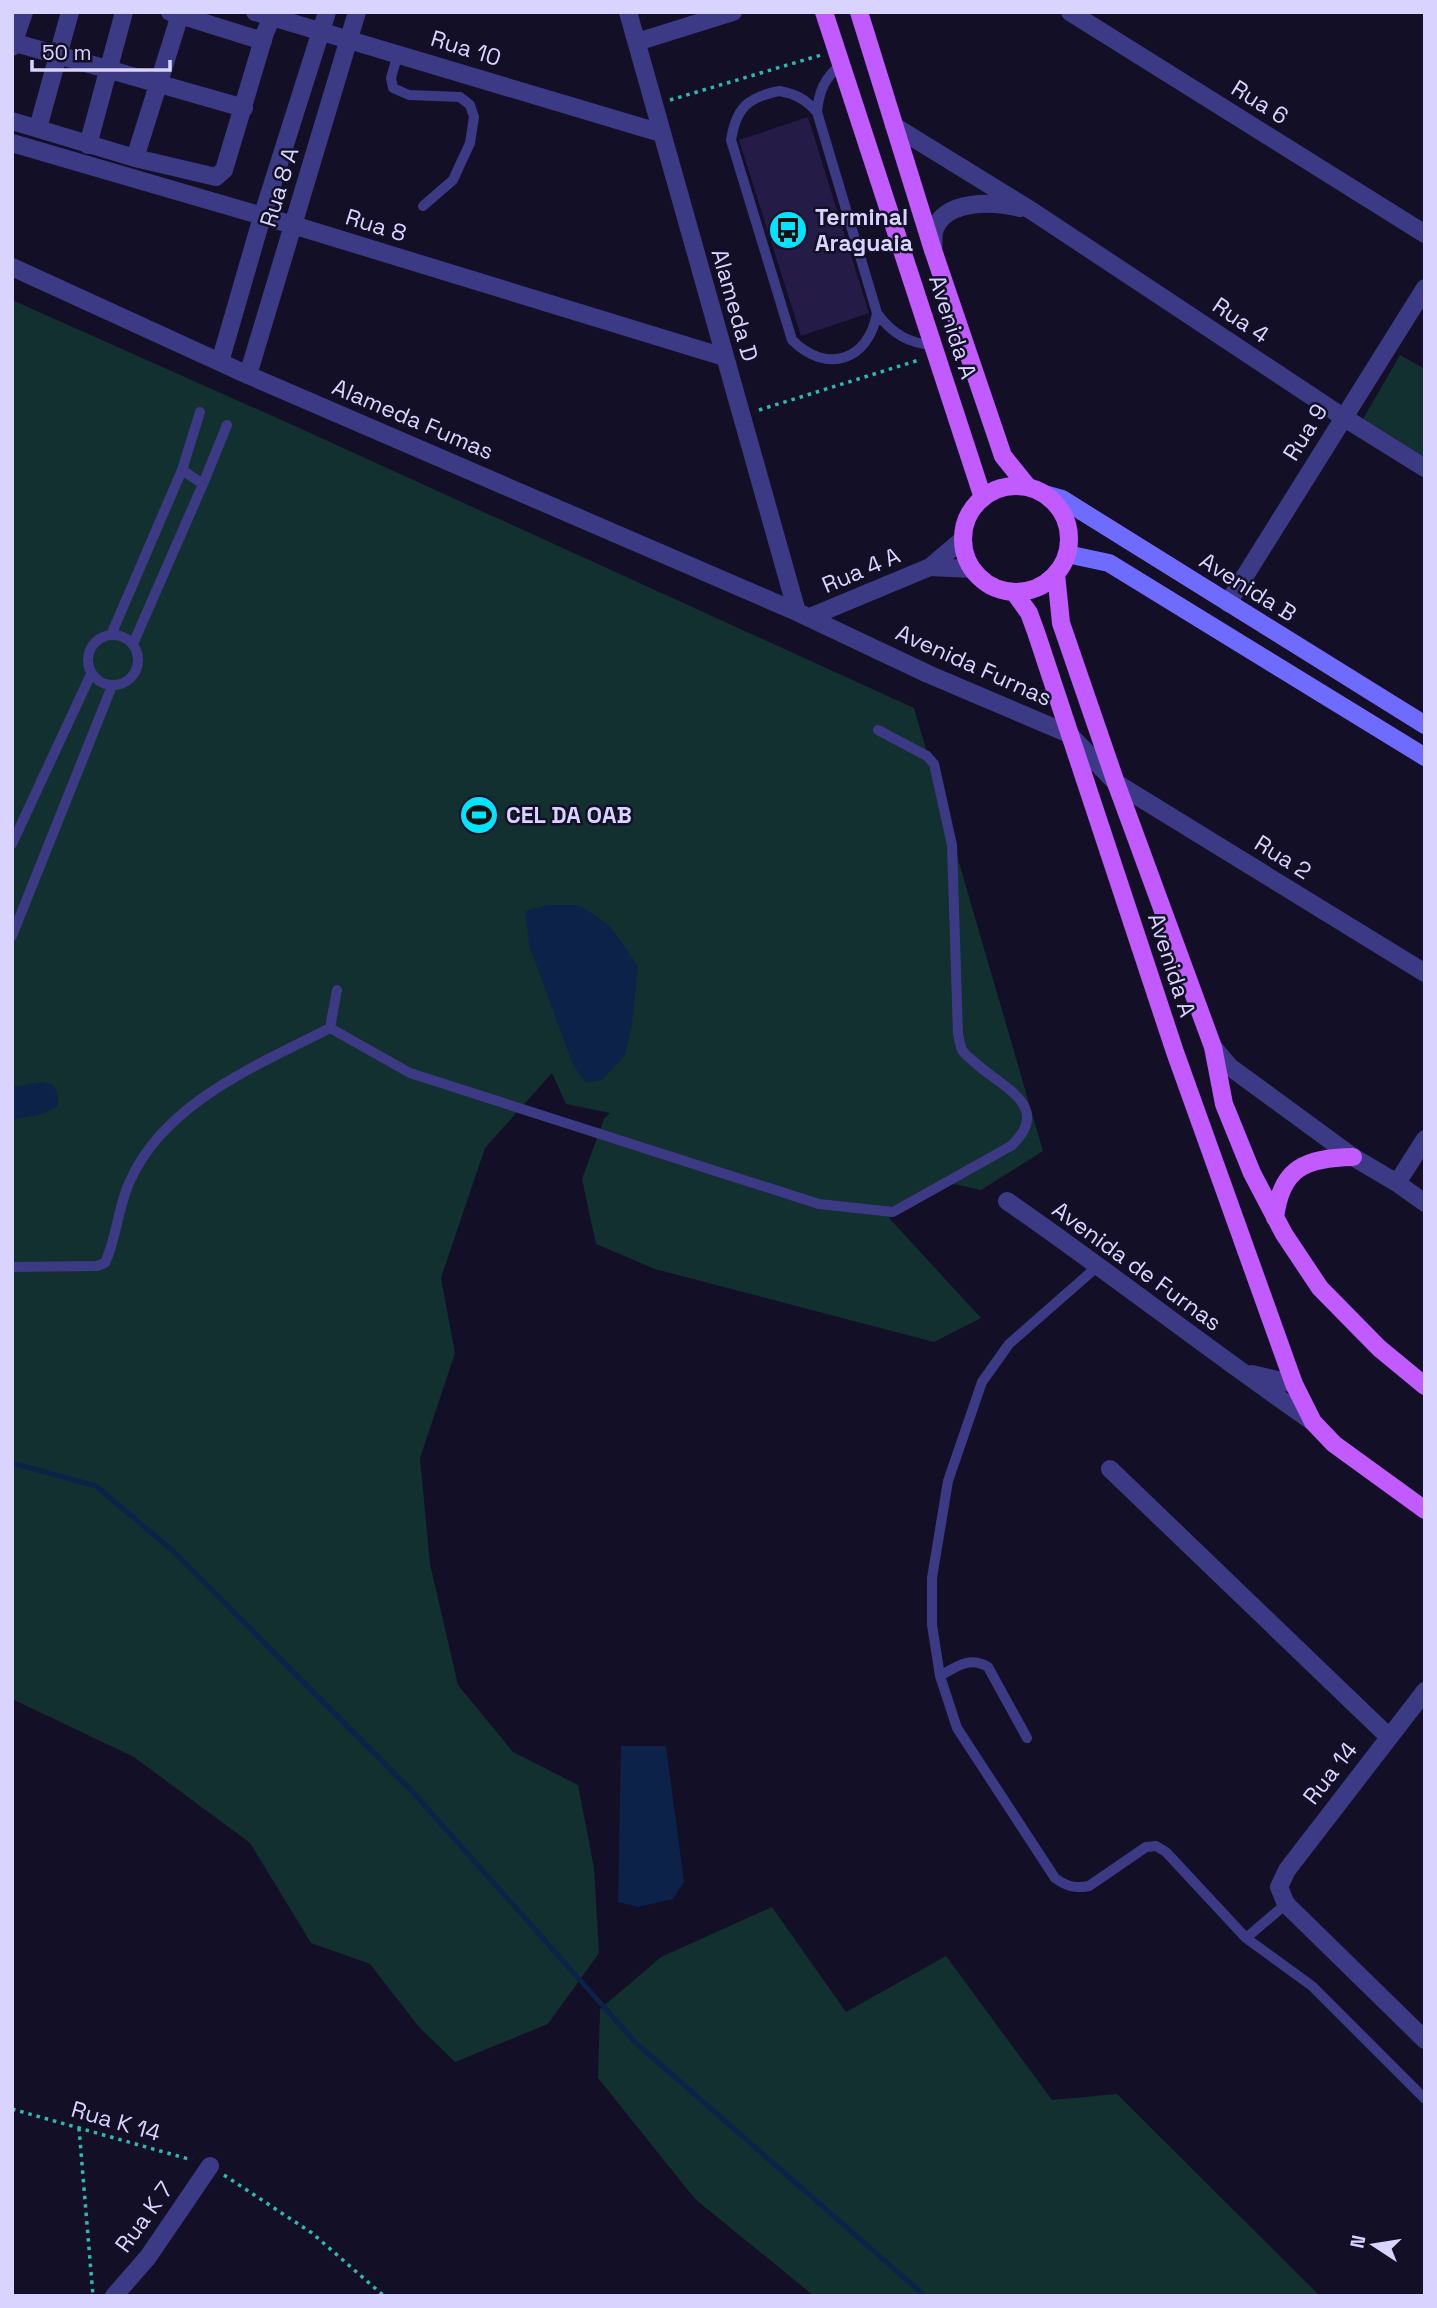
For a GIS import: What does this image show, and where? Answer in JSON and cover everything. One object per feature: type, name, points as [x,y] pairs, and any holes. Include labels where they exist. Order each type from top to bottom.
[{"type":"main road","name":"Avenida A","points":[[824,12],[983,498]]},
{"type":"main road","name":"Avenida A","points":[[859,12],[933,250],[1003,456],[1036,491]]},
{"type":"main road","points":[[1009,486],[1036,491],[1063,514],[1069,541],[1067,554],[1056,574],[1037,588],[1014,592],[998,589],[984,581],[972,569],[965,554],[965,523],[972,509],[990,492],[1009,486]]},
{"type":"main road","name":"Avenida A","points":[[1056,574],[1061,623],[1213,1048]]},
{"type":"main road","name":"Avenida A","points":[[1014,592],[1029,613],[1175,1052],[1284,1353]]},
{"type":"main road","points":[[1213,1048],[1224,1104],[1252,1173],[1275,1218],[1320,1288],[1379,1348],[1425,1386]]},
{"type":"main road","points":[[1275,1218],[1281,1191],[1291,1175],[1307,1163],[1325,1158],[1353,1157]]},
{"type":"main road","name":"Avenida de Furnas","points":[[1284,1353],[1294,1384],[1313,1422],[1334,1444],[1425,1510]]},
{"type":"street","points":[[24,12],[13,44],[244,108]]},
{"type":"street","points":[[38,128],[70,12]]},
{"type":"street","points":[[88,145],[124,12]]},
{"type":"street","name":"Rua 8 A","points":[[220,362],[327,12]]},
{"type":"street","name":"Rua 8 A","points":[[248,375],[357,12]]},
{"type":"street","name":"Alameda D","points":[[628,12],[724,357],[804,614]]},
{"type":"street","points":[[637,42],[733,12]]},
{"type":"street","name":"Rua 6","points":[[1070,12],[1425,234]]},
{"type":"street","points":[[135,158],[159,84],[175,14],[263,41]]},
{"type":"street","points":[[12,121],[135,158],[216,177],[224,170],[244,108],[263,41],[264,15]]},
{"type":"street","name":"Rua 10","points":[[264,15],[349,38],[661,133]]},
{"type":"street","name":"Rua 4","points":[[894,126],[1032,211],[1343,417],[1425,468]]},
{"type":"street","name":"Rua 8","points":[[12,143],[293,225],[724,357]]},
{"type":"street","name":"Rua 4","points":[[933,250],[934,232],[939,223],[959,208],[983,202],[1032,211]]},
{"type":"street","name":"Alameda Fumas","points":[[12,267],[248,375],[804,614]]},
{"type":"street","name":"Rua 9","points":[[1228,603],[1425,288]]},
{"type":"street","name":"Avenida B","points":[[1036,491],[1062,499],[1425,725]]},
{"type":"street","name":"Rua 4 A","points":[[804,614],[930,567],[963,538]]},
{"type":"street","points":[[1067,554],[1109,563],[1425,757]]},
{"type":"street","name":"Rua 4 A","points":[[930,567],[972,569]]},
{"type":"street","name":"Avenida Furnas","points":[[804,614],[928,674],[1069,734],[1116,783]]},
{"type":"street","name":"Rua 2","points":[[1116,783],[1425,973]]},
{"type":"street","name":"Avenida A","points":[[1213,1048],[1230,1067],[1353,1157],[1425,1203]]},
{"type":"street","points":[[1397,1183],[1425,1139]]},
{"type":"street","name":"Avenida de Furnas","points":[[1007,1202],[1099,1265],[1238,1370],[1313,1422]]},
{"type":"street","name":"Avenida de Furnas","points":[[1238,1370],[1294,1384]]},
{"type":"street","points":[[1110,1469],[1388,1737]]},
{"type":"street","name":"Rua 14","points":[[1286,1904],[1279,1887],[1286,1870],[1425,1691]]},
{"type":"street","points":[[1286,1904],[1425,2040]]},
{"type":"street","name":"Rua K 7","points":[[114,2296],[148,2257],[210,2165]]},
{"type":"lane","points":[[398,53],[391,78],[393,88],[409,95],[460,97],[470,105],[474,117],[470,142],[453,180],[423,206]]},
{"type":"lane","points":[[817,112],[807,101],[793,93],[779,91],[751,100],[740,111],[733,125],[732,140],[792,340],[803,351],[830,359],[845,357],[858,351],[875,327],[877,313],[817,112],[818,99],[826,78],[841,64]]},
{"type":"lane","points":[[877,313],[893,331],[904,338],[916,344],[933,345]]},
{"type":"lane","points":[[111,635],[182,470],[200,412]]},
{"type":"lane","points":[[133,644],[227,425]]},
{"type":"lane","points":[[182,470],[202,484]]},
{"type":"lane","points":[[111,635],[127,639],[133,644],[139,659],[134,675],[121,685],[104,684],[91,674],[88,666],[90,649],[96,642],[111,635]]},
{"type":"lane","points":[[12,844],[91,674]]},
{"type":"lane","points":[[12,936],[112,686]]},
{"type":"lane","points":[[330,1028],[410,1073],[819,1204],[893,1212],[1011,1146],[1022,1135],[1028,1121],[1027,1109],[1019,1098],[962,1051],[958,1034],[952,845],[934,764],[927,756],[878,730]]},
{"type":"lane","points":[[330,1028],[337,990]]},
{"type":"lane","points":[[12,1267],[101,1265],[107,1258],[130,1181],[159,1133],[225,1082],[330,1028]]},
{"type":"lane","points":[[1099,1265],[1009,1344],[982,1382],[948,1481],[932,1578],[932,1625],[940,1676],[957,1728],[1055,1878],[1071,1887],[1089,1886],[1146,1847],[1156,1846],[1166,1852],[1246,1938],[1312,1986],[1425,2099]]},
{"type":"lane","points":[[940,1676],[969,1661],[988,1667],[1027,1738]]},
{"type":"lane","points":[[1246,1938],[1286,1904]]},
{"type":"path","points":[[660,103],[823,54]]},
{"type":"path","points":[[756,411],[921,360]]},
{"type":"path","name":"Rua K 14","points":[[12,2109],[210,2165],[312,2234],[384,2296]]},
{"type":"path","points":[[79,2128],[93,2296]]},
{"type":"green space","points":[[12,300],[914,708],[1043,1151],[981,1190],[945,1182],[889,1218],[981,1318],[934,1342],[655,1269],[596,1244],[582,1179],[604,1119],[610,1113],[566,1104],[552,1073],[485,1148],[441,1278],[455,1353],[420,1458],[430,1564],[458,1685],[513,1752],[578,1785],[594,1868],[599,1953],[548,2024],[455,2062],[419,2027],[370,1964],[311,1943],[250,1843],[134,1757],[12,1699]]},
{"type":"green space","points":[[1400,355],[1425,369],[1425,457],[1363,419]]},
{"type":"green space","points":[[772,1907],[846,2012],[946,1956],[1052,2100],[1117,2094],[1320,2296],[814,2296],[695,2199],[598,2078],[600,2009],[661,1957]]},
{"type":"water","points":[[548,905],[579,905],[609,925],[638,966],[632,1024],[625,1055],[602,1080],[586,1083],[573,1065],[529,945],[525,911]]},
{"type":"water","points":[[43,1082],[53,1085],[58,1095],[58,1106],[42,1114],[12,1120],[12,1087]]},
{"type":"water","points":[[621,1746],[666,1746],[684,1882],[673,1899],[638,1907],[618,1902]]},
{"type":"building","points":[[808,117],[869,313],[801,336],[739,140]]},
{"type":"waterway","points":[[12,1463],[96,1486],[173,1551],[411,1790],[636,2043],[925,2296]]},
{"type":"place","name":"Terminal Araguaia","points":[[788,230]]},
{"type":"place","name":"CEL DA OAB","points":[[479,815]]}]
